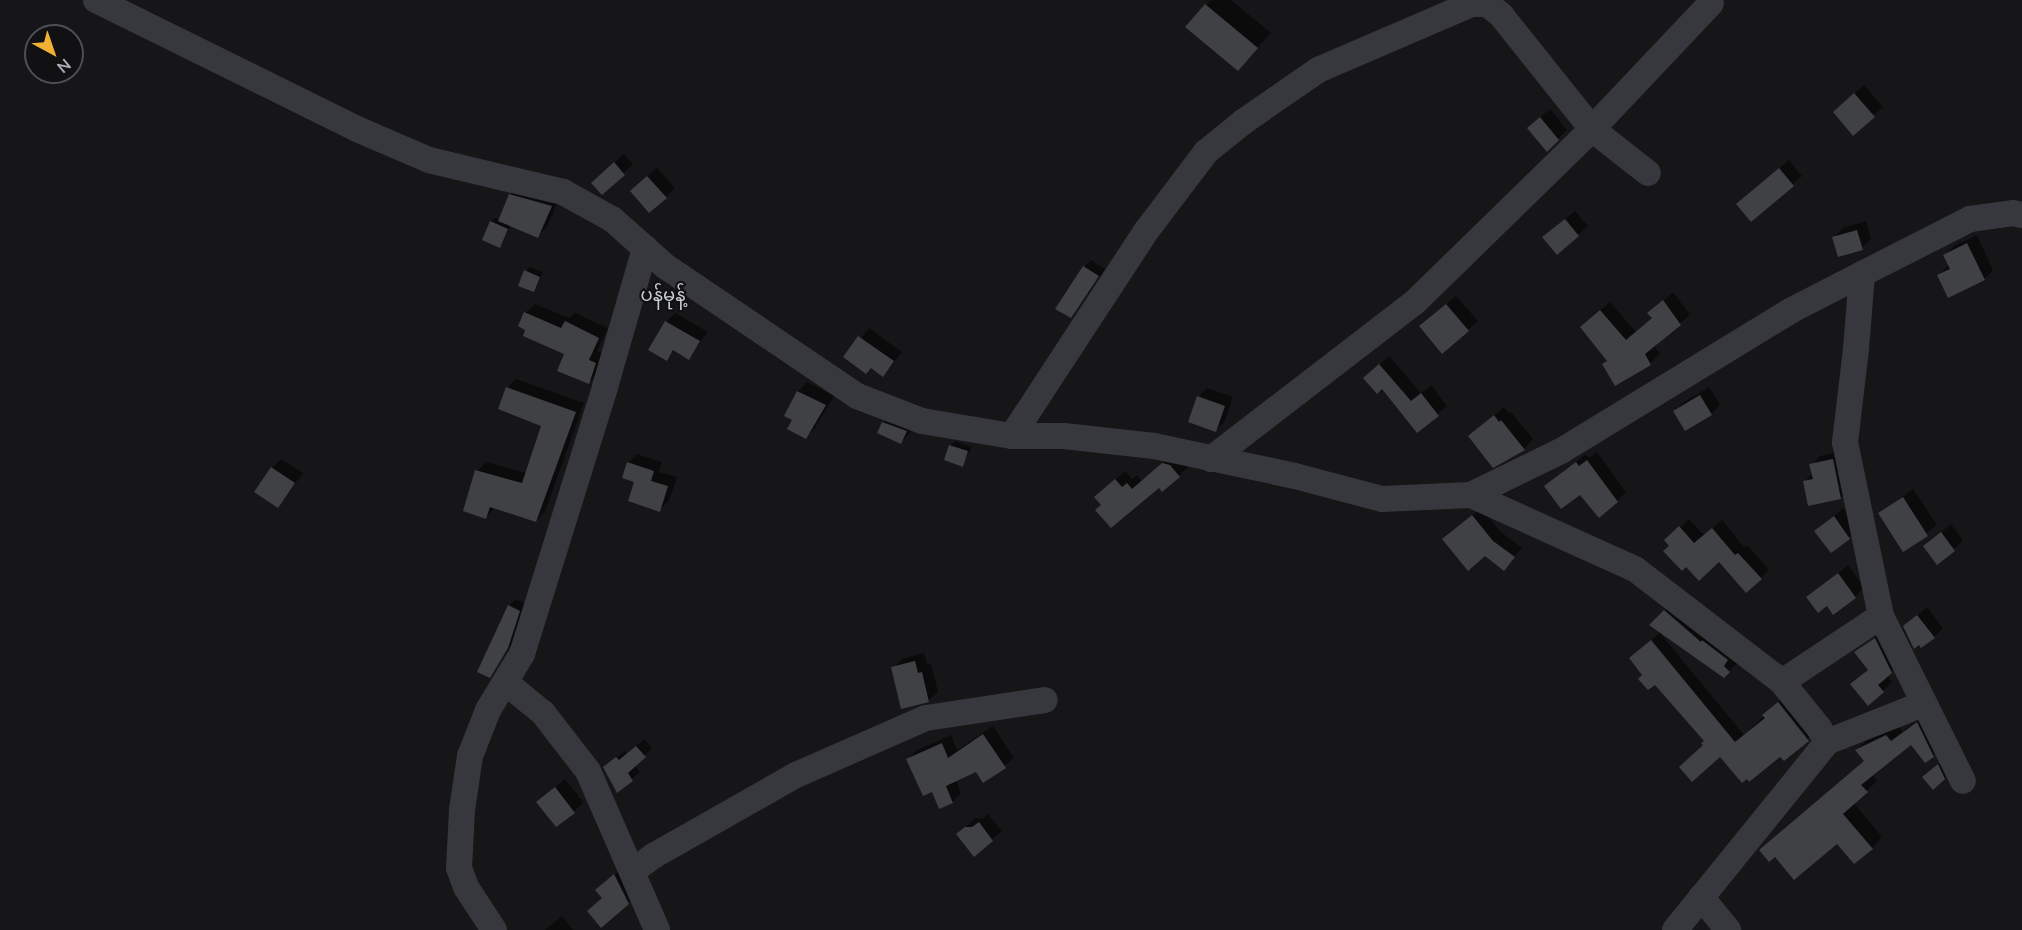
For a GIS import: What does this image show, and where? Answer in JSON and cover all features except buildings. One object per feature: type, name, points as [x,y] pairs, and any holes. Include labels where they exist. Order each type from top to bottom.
[{"type":"street","points":[[96,0],[357,129],[429,160],[563,192],[612,219],[665,266],[766,337],[857,396],[922,421],[1012,436],[1064,436],[1142,445],[1295,476],[1382,499],[1471,495],[1561,451],[1790,311],[1970,219],[2013,213],[2022,215]]},
{"type":"street","points":[[1212,459],[1415,302],[1592,129],[1711,3]]},
{"type":"street","points":[[1012,436],[1146,230],[1206,153],[1243,122],[1318,70],[1471,4],[1487,4],[1501,15],[1592,129],[1648,173]]},
{"type":"street","points":[[494,930],[466,887],[459,868],[462,810],[470,756],[488,710],[522,654],[552,563],[645,248]]},
{"type":"street","points":[[1862,274],[1845,442],[1881,616],[1963,781]]},
{"type":"street","points":[[1471,495],[1635,569],[1782,682],[1820,728],[1827,742]]},
{"type":"street","points":[[1782,682],[1881,616]]},
{"type":"street","points":[[505,682],[543,713],[588,771],[634,870],[657,930]]},
{"type":"street","points":[[634,870],[656,855],[796,775],[926,718],[1045,700]]},
{"type":"street","points":[[1675,930],[1827,742],[1923,704]]},
{"type":"street","points":[[1701,897],[1728,930]]},
{"type":"district","name":"ပန်မုန့်","points":[[663,295]]}]
